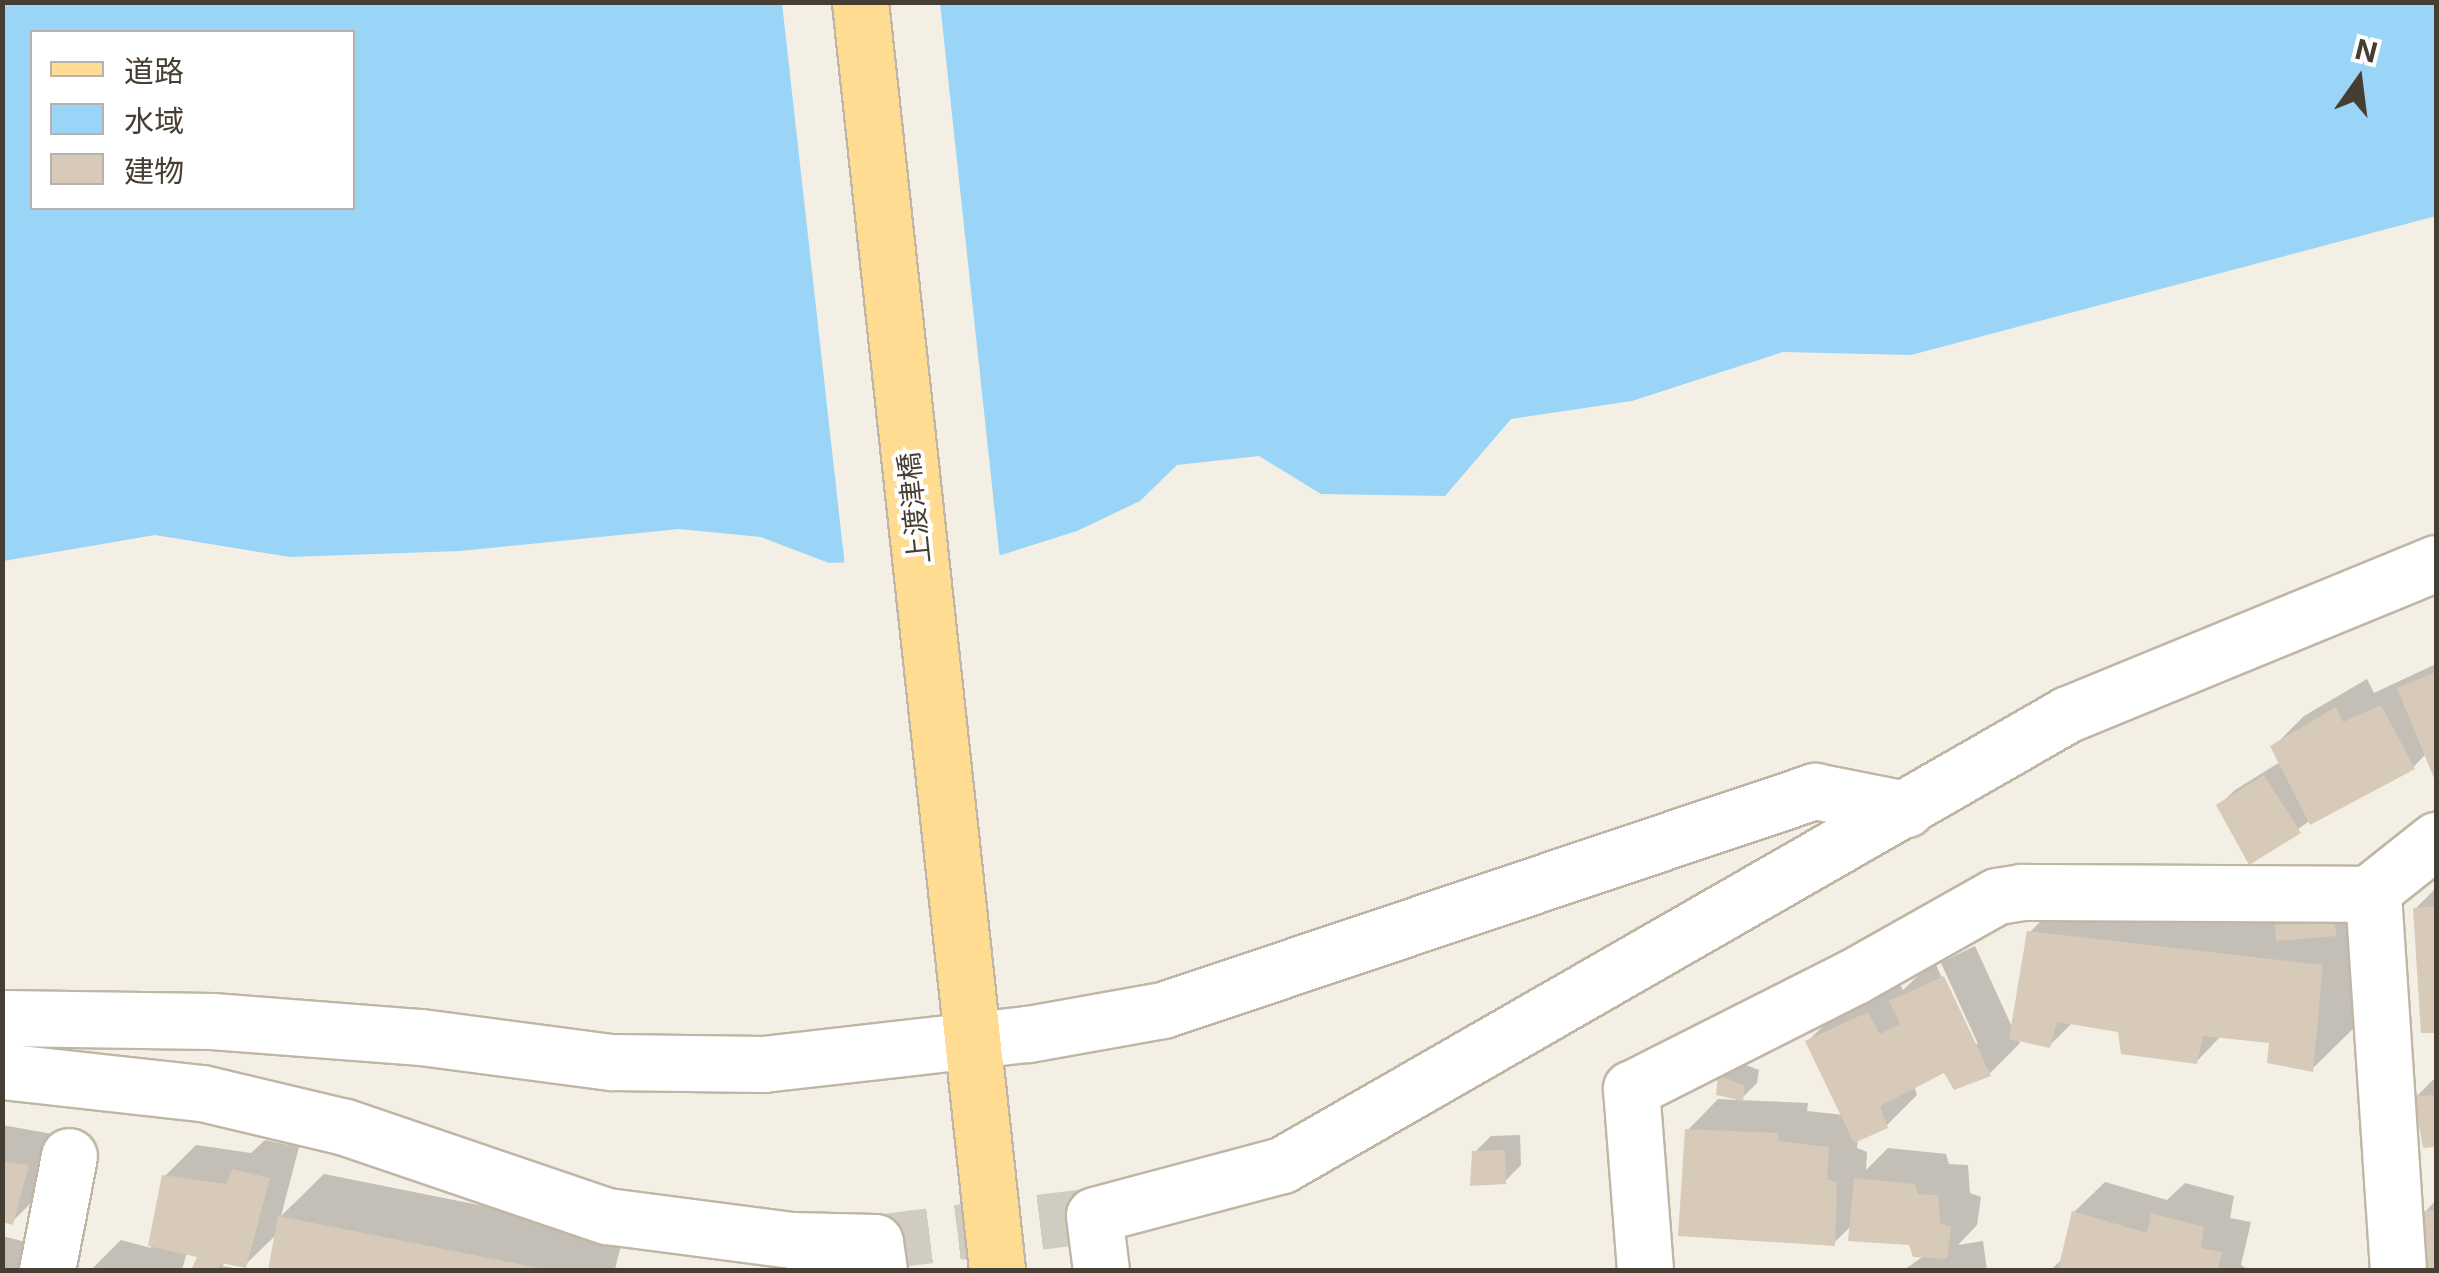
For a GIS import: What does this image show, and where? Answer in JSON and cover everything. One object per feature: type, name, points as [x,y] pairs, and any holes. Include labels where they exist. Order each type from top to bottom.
[{"type":"main road","name":"上渡津橋","points":[[860,2],[996,1270]]},
{"type":"street","points":[[1101,1270],[1094,1215],[1282,1165],[2068,714],[2436,563]]},
{"type":"street","points":[[2,1018],[212,1021],[421,1037],[612,1062],[763,1064],[970,1027],[1162,1010],[1815,791],[1906,809]]},
{"type":"street","points":[[1645,1270],[1631,1088],[1853,977],[1997,896],[2021,892],[2368,894],[2436,840]]},
{"type":"street","points":[[2368,894],[2374,909],[2398,1270]]},
{"type":"street","points":[[2,1071],[202,1094],[345,1127],[607,1216],[793,1240],[876,1242],[879,1270]]},
{"type":"street","points":[[47,1270],[68,1156]]},
{"type":"water","points":[[3,3],[2436,3],[2436,216],[1911,355],[1783,352],[1632,401],[1511,419],[1445,496],[1321,494],[1259,456],[1177,465],[1140,501],[1077,531],[1001,555],[829,563],[761,537],[679,529],[460,551],[290,557],[155,535],[3,561]]},
{"type":"pier","points":[[782,3],[940,3],[1000,560],[845,567]]},
{"type":"building","points":[[2436,672],[2436,783],[2397,688]]},
{"type":"building","points":[[2381,705],[2415,769],[2310,825],[2270,746],[2336,707],[2343,722]]},
{"type":"building","points":[[2264,775],[2301,833],[2249,865],[2216,805]]},
{"type":"building","points":[[2436,906],[2436,1033],[2421,1033],[2413,908]]},
{"type":"building","points":[[2334,922],[2337,936],[2276,941],[2275,925]]},
{"type":"building","points":[[2027,931],[2323,965],[2313,1072],[2267,1063],[2269,1043],[2203,1036],[2197,1064],[2121,1054],[2118,1032],[2057,1022],[2050,1048],[2009,1039]]},
{"type":"building","points":[[1944,976],[1991,1076],[1954,1090],[1944,1073],[1880,1106],[1888,1128],[1854,1143],[1805,1041],[1868,1012],[1880,1034],[1900,1024],[1889,1001]]},
{"type":"building","points":[[1718,1075],[1745,1086],[1743,1101],[1716,1095]]},
{"type":"building","points":[[2436,1095],[2436,1147],[2423,1148],[2414,1096]]},
{"type":"building","points":[[1685,1129],[1779,1133],[1778,1141],[1829,1147],[1827,1179],[1837,1183],[1835,1246],[1678,1236]]},
{"type":"building","points":[[1505,1150],[1506,1184],[1470,1186],[1472,1151]]},
{"type":"building","points":[[2,1161],[29,1165],[13,1225],[2,1222]]},
{"type":"building","points":[[232,1169],[270,1178],[246,1268],[221,1263],[218,1270],[199,1270],[192,1268],[197,1257],[148,1246],[162,1175],[226,1184]]},
{"type":"building","points":[[1854,1178],[1915,1184],[1918,1194],[1938,1195],[1940,1223],[1951,1227],[1947,1259],[1913,1257],[1909,1245],[1848,1241]]},
{"type":"building","points":[[2436,1210],[2436,1270],[2426,1270],[2422,1211]]},
{"type":"building","points":[[2072,1211],[2147,1233],[2151,1213],[2204,1227],[2201,1248],[2222,1252],[2218,1270],[2058,1270]]},
{"type":"building","points":[[278,1216],[544,1269],[544,1270],[268,1270]]},
{"type":"tunnel","points":[[875,1242],[1094,1215]]}]
